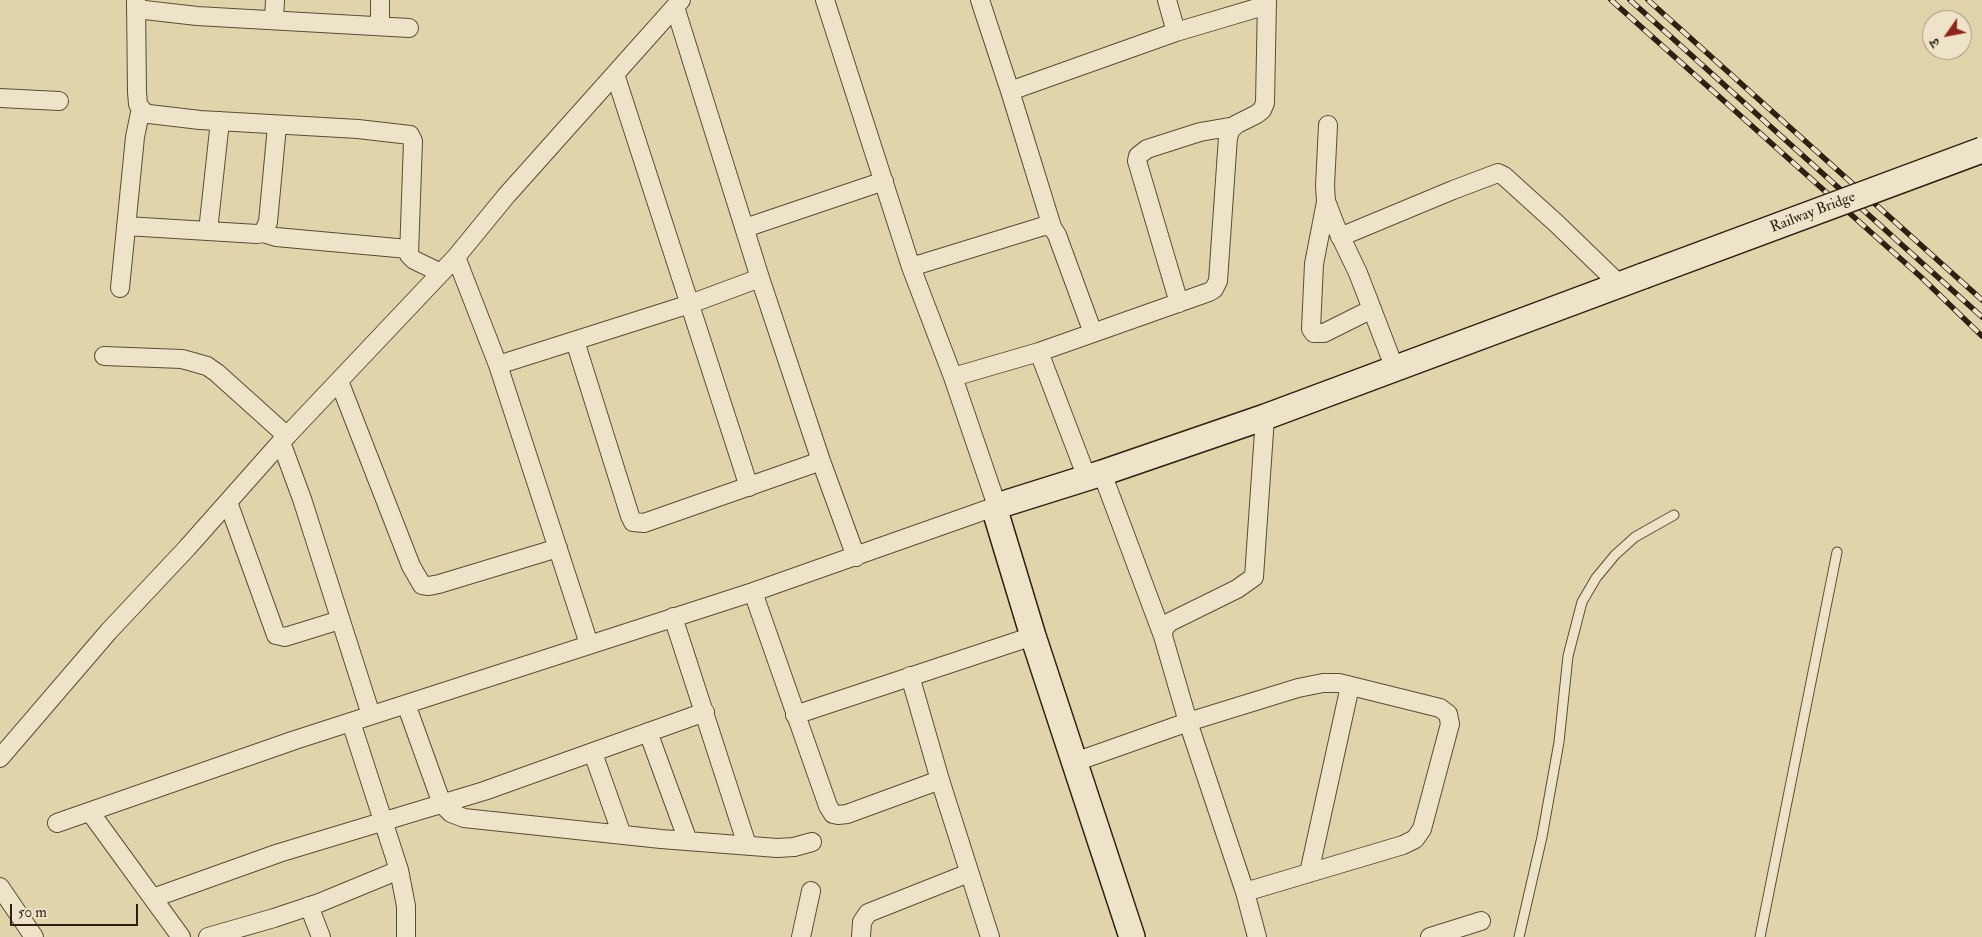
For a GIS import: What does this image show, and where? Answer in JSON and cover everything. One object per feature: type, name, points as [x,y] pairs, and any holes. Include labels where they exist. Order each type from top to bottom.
[{"type":"street","points":[[274,19],[275,0]]},
{"type":"street","points":[[380,0],[380,26]]},
{"type":"street","points":[[825,0],[911,267],[953,377],[997,506],[997,517],[1033,636],[1132,937]]},
{"type":"street","points":[[980,0],[1052,227],[1057,235],[1093,333]]},
{"type":"street","points":[[1166,0],[1176,32]]},
{"type":"street","points":[[1,752],[284,439],[456,257],[512,188],[678,3]]},
{"type":"street","points":[[678,3],[760,278],[821,462],[856,557]]},
{"type":"street","points":[[953,377],[1039,352],[1214,289],[1218,281],[1228,137],[1231,129],[1257,114],[1262,110],[1265,103],[1267,3],[1176,32],[1010,91]]},
{"type":"street","points":[[409,28],[197,16],[136,5],[138,104],[142,111],[148,114],[277,126],[358,129],[410,135],[413,141],[408,249],[410,258],[441,273]]},
{"type":"street","points":[[615,74],[748,487]]},
{"type":"street","points":[[0,98],[60,101]]},
{"type":"street","points":[[120,288],[136,131],[141,108]]},
{"type":"street","points":[[208,231],[220,121]]},
{"type":"street","points":[[1328,125],[1326,201],[1314,264],[1311,329],[1314,333],[1324,333],[1372,309]]},
{"type":"street","points":[[262,233],[268,222],[277,126]]},
{"type":"street","points":[[1178,303],[1137,161],[1138,156],[1147,149],[1200,132],[1235,126]]},
{"type":"street","name":"Railway Bridge","points":[[997,506],[1094,476],[1265,417],[1982,150]]},
{"type":"street","points":[[1340,237],[1498,173],[1504,176],[1557,224],[1620,285]]},
{"type":"street","points":[[745,228],[884,181]]},
{"type":"street","points":[[1326,201],[1340,237],[1358,273],[1395,369]]},
{"type":"street","points":[[126,226],[262,233],[276,237],[408,249]]},
{"type":"street","points":[[911,267],[1044,226],[1052,227]]},
{"type":"street","points":[[456,257],[498,365],[589,644]]},
{"type":"street","points":[[498,365],[690,304],[760,278]]},
{"type":"street","points":[[575,340],[630,516],[634,522],[644,523],[821,462]]},
{"type":"street","points":[[1039,352],[1163,636],[1188,722],[1245,892],[1257,937]]},
{"type":"street","points":[[104,356],[182,359],[207,366],[217,373],[284,439],[371,715]]},
{"type":"street","points":[[339,381],[411,566],[422,585],[439,584],[558,548]]},
{"type":"street","points":[[1163,636],[1164,628],[1170,622],[1237,589],[1254,577],[1265,417]]},
{"type":"street","points":[[228,502],[276,635],[285,638],[340,620]]},
{"type":"street","points":[[57,823],[371,715],[753,592],[997,506]]},
{"type":"street","points":[[753,592],[832,814],[847,814],[940,780]]},
{"type":"street","points":[[673,618],[747,846]]},
{"type":"street","points":[[796,715],[1033,636]]},
{"type":"street","points":[[910,676],[940,780],[990,937]]},
{"type":"street","points":[[1075,762],[1188,722],[1323,682],[1339,683],[1440,708],[1448,714],[1450,724],[1422,830],[1415,839],[1403,845],[1245,892]]},
{"type":"street","points":[[1309,873],[1350,686]]},
{"type":"street","points":[[406,704],[442,804],[451,813],[464,818],[747,846],[794,847],[812,842]]},
{"type":"street","points":[[153,898],[279,853],[442,804],[593,753],[705,712]]},
{"type":"street","points":[[351,722],[399,870],[406,906],[406,937]]},
{"type":"street","points":[[648,732],[688,841]]},
{"type":"street","points":[[593,753],[622,835]]},
{"type":"street","points":[[90,812],[181,937]]},
{"type":"street","points":[[208,937],[266,921],[309,906],[399,870]]},
{"type":"street","points":[[860,937],[862,922],[868,913],[969,873]]},
{"type":"street","points":[[0,887],[34,937]]},
{"type":"street","points":[[801,937],[811,891]]},
{"type":"street","points":[[309,906],[321,937]]},
{"type":"street","points":[[1430,937],[1480,921]]},
{"type":"lane","points":[[1519,937],[1542,837],[1556,761],[1568,656],[1582,602],[1596,578],[1615,555],[1636,537],[1674,515]]},
{"type":"lane","points":[[1760,937],[1837,552]]},
{"type":"railway","points":[[1611,0],[1921,277],[1982,336]]},
{"type":"railway","points":[[1630,0],[1982,317]]},
{"type":"railway","points":[[1648,0],[1982,300]]}]
